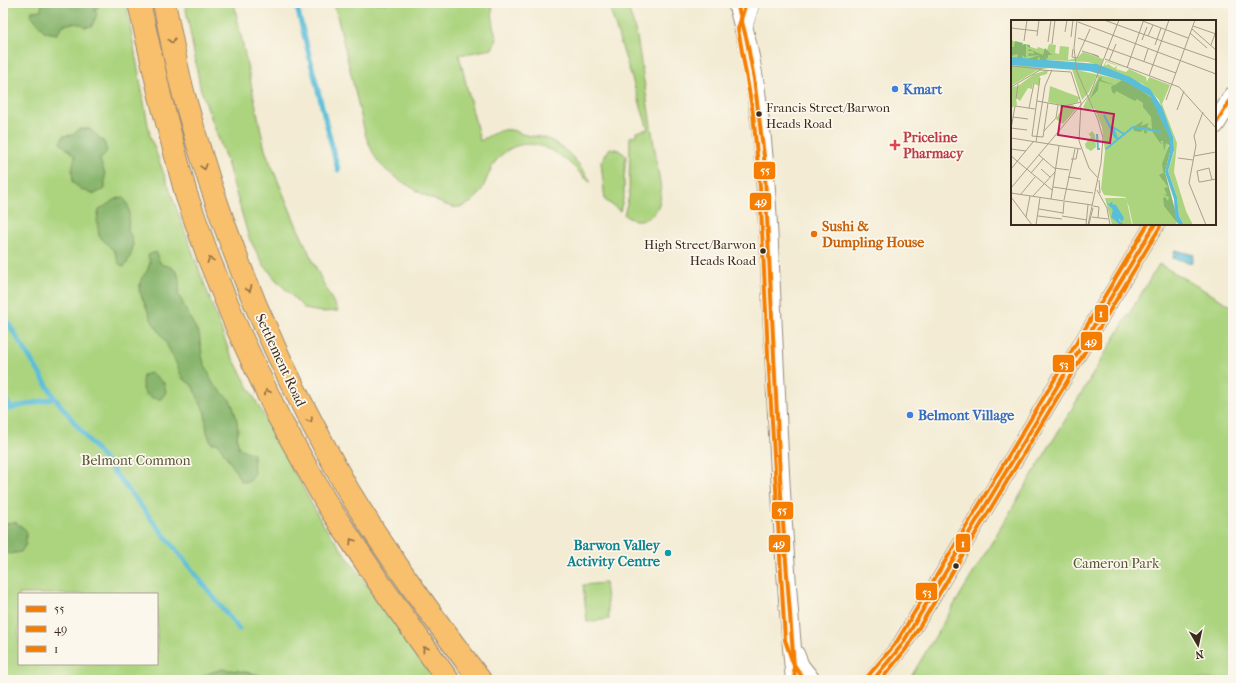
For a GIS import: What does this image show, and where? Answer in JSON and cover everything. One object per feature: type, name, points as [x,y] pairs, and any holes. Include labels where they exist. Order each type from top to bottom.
[{"type":"highway","name":"Settlement Road","points":[[139,3],[160,96],[186,194],[209,259],[238,330],[278,416],[327,504],[378,581],[448,680]]},
{"type":"highway","name":"Settlement Road","points":[[164,3],[184,98],[210,188],[262,322],[301,403],[348,490],[398,566],[480,680]]},
{"type":"street","points":[[737,3],[744,29],[759,112],[766,187],[774,354],[791,640],[795,680]]},
{"type":"street","points":[[744,29],[752,3]]},
{"type":"street","points":[[1216,123],[1233,96]]},
{"type":"street","points":[[873,680],[901,646],[1154,225]]},
{"type":"street","points":[[788,680],[791,640]]},
{"type":"street","points":[[791,640],[798,661],[811,680]]},
{"type":"street","points":[[888,680],[901,646]]},
{"type":"green space","name":"Belmont Common","points":[[3,3],[126,3],[150,136],[229,351],[321,521],[436,680],[3,680]]},
{"type":"green space","points":[[42,3],[99,3],[98,8],[94,10],[97,14],[92,26],[85,27],[75,23],[66,24],[63,25],[57,34],[45,32],[31,15],[32,11],[41,10]]},
{"type":"green space","points":[[185,3],[234,3],[265,150],[297,227],[338,311],[321,312],[305,309],[277,281],[263,264],[249,238],[227,162],[200,87]]},
{"type":"green space","points":[[334,3],[492,3],[493,26],[497,39],[492,49],[459,55],[480,141],[503,130],[513,130],[528,136],[545,138],[553,141],[566,150],[582,168],[591,182],[587,180],[569,162],[554,152],[536,145],[527,144],[510,148],[502,154],[495,162],[483,188],[477,197],[473,201],[461,207],[453,207],[437,201],[395,177],[379,163],[366,137]]},
{"type":"green space","points":[[608,3],[627,3],[637,37],[661,189],[660,201],[656,211],[648,218],[643,220],[628,218],[624,215],[629,196],[630,137],[636,135],[636,132],[648,129]]},
{"type":"green space","points":[[79,129],[90,129],[104,142],[107,151],[100,160],[105,174],[105,189],[94,194],[82,190],[73,183],[72,170],[75,156],[60,143],[63,136],[73,135]]},
{"type":"green space","points":[[610,148],[619,150],[626,156],[624,195],[620,211],[605,200],[601,162]]},
{"type":"green space","points":[[123,197],[129,209],[128,230],[133,242],[130,257],[124,267],[119,264],[115,252],[99,236],[97,220],[99,209],[116,199]]},
{"type":"green space","points":[[156,252],[162,265],[173,268],[178,275],[178,295],[199,334],[203,360],[213,384],[230,400],[234,409],[237,421],[237,439],[239,448],[253,454],[254,475],[250,481],[242,482],[218,443],[211,443],[207,432],[205,413],[192,385],[182,378],[164,339],[152,321],[139,290],[141,279],[147,271],[150,263],[148,255]]},
{"type":"green space","name":"Cameron Park","points":[[1159,264],[1233,307],[1233,679],[909,680]]},
{"type":"green space","points":[[151,373],[164,383],[166,392],[161,399],[156,399],[147,395],[143,389],[143,375]]},
{"type":"green space","points":[[15,522],[26,530],[26,544],[21,552],[9,554],[3,551],[3,524]]},
{"type":"green space","points":[[605,583],[609,619],[587,622],[583,585]]},
{"type":"green space","points":[[223,669],[259,675],[269,680],[196,680],[209,673]]},
{"type":"water","points":[[1175,250],[1194,255],[1192,263],[1173,258]]},
{"type":"waterway","points":[[296,3],[338,170]]},
{"type":"waterway","points":[[3,315],[55,398],[239,629]]},
{"type":"waterway","points":[[3,396],[12,409]]},
{"type":"waterway","points":[[3,410],[55,398]]},
{"type":"transit line","name":"55","points":[[737,3],[747,41],[754,79],[764,156],[781,496],[795,680]]},
{"type":"transit line","name":"49","points":[[746,3],[738,29],[753,113],[760,187],[768,354],[785,640],[793,663],[804,680]]},
{"type":"transit line","name":"1","points":[[1216,123],[1233,96]]},
{"type":"transit line","name":"53","points":[[868,676],[896,643],[1147,225]]},
{"type":"transit line","name":"1","points":[[873,680],[901,646],[1154,225]]},
{"type":"transit line","name":"49","points":[[881,680],[906,649],[1160,227]]},
{"type":"place","name":"Kmart","points":[[895,89]]},
{"type":"place","name":"Francis Street/Barwon Heads Road","points":[[759,114]]},
{"type":"place","name":"Priceline Pharmacy","points":[[895,145]]},
{"type":"place","name":"Sushi & Dumpling House","points":[[814,234]]},
{"type":"place","name":"High Street/Barwon Heads Road","points":[[763,251]]},
{"type":"place","name":"Belmont Village","points":[[910,415]]},
{"type":"place","name":"Barwon Valley Activity Centre","points":[[668,553]]}]
